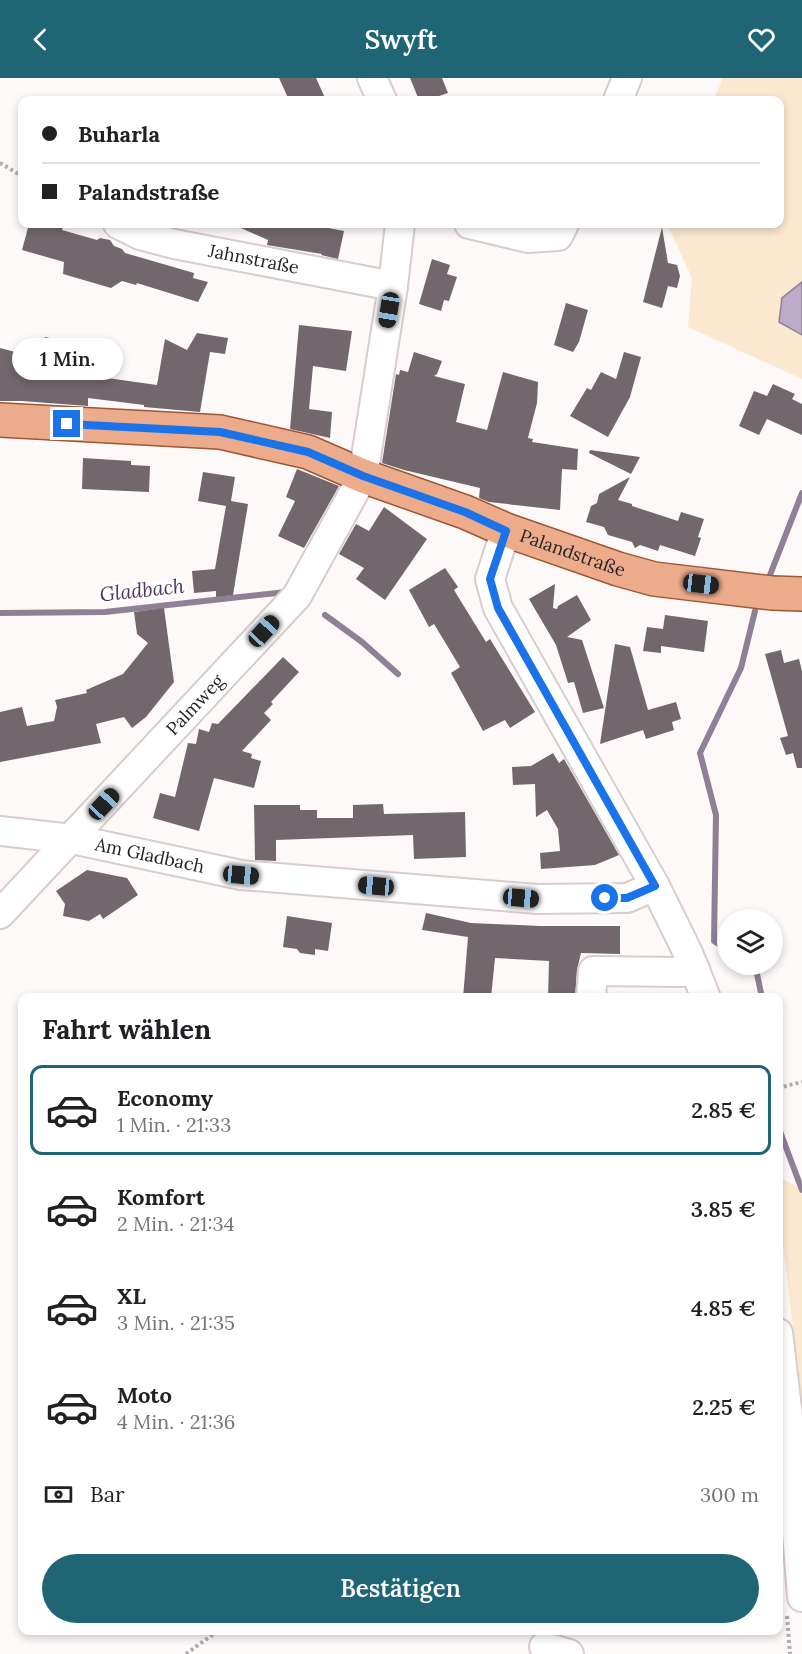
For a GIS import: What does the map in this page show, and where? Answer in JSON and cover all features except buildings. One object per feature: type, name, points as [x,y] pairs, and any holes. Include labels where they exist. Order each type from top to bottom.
[{"type":"main road","name":"Palandstraße","points":[[0,420],[220,432],[308,452],[363,476],[465,512],[506,531],[654,579],[772,593],[802,594]]},
{"type":"street","points":[[372,78],[380,96]]},
{"type":"street","points":[[620,96],[627,78]]},
{"type":"street","name":"Jahnstraße","points":[[126,228],[140,235],[174,244],[393,286]]},
{"type":"street","name":"Palmweg","points":[[0,914],[297,596],[363,476],[393,286],[400,228]]},
{"type":"street","points":[[486,228],[528,238],[558,236],[562,228]]},
{"type":"street","points":[[506,531],[490,579],[498,608],[655,886],[704,993]]},
{"type":"street","name":"Am Gladbach","points":[[0,831],[72,839],[241,875],[489,896],[537,899],[627,898],[655,886]]},
{"type":"street","points":[[591,993],[593,971],[681,972],[695,969]]},
{"type":"street","points":[[783,1440],[788,1560],[802,1597]]},
{"type":"path","points":[[0,163],[18,174]]},
{"type":"path","points":[[783,1087],[802,1082]]},
{"type":"path","points":[[186,1654],[212,1635]]},
{"type":"shaded area","points":[[723,78],[802,78],[802,379],[688,327],[692,278],[669,228],[784,228],[784,96],[715,96]]},
{"type":"shaded area","points":[[802,282],[802,335],[779,322],[782,298]]},
{"type":"shaded area","points":[[783,1180],[802,1189],[802,1401],[783,1246]]},
{"type":"waterway","points":[[770,575],[802,493]]},
{"type":"waterway","name":"Gladbach","points":[[0,613],[105,612],[286,592]]},
{"type":"waterway","points":[[717,943],[714,941],[716,815],[700,753],[741,668],[755,611]]},
{"type":"waterway","name":"Gladbach","points":[[325,615],[362,642],[398,674]]},
{"type":"waterway","points":[[757,975],[761,993]]},
{"type":"waterway","points":[[783,1139],[802,1190]]},
{"type":"route","points":[[67,424],[220,432],[308,452],[363,476],[465,512],[506,531],[490,579],[498,608],[655,886],[627,898],[605,898]]}]
